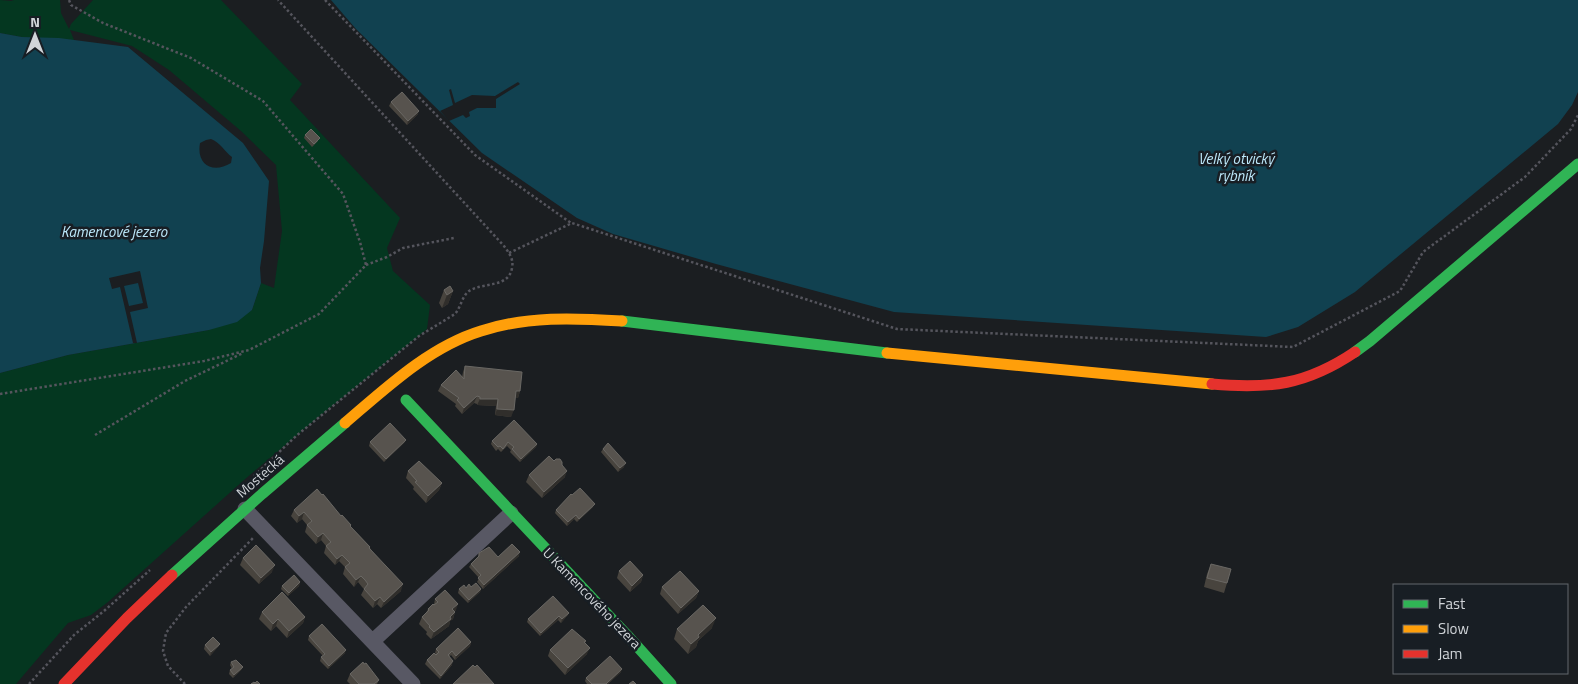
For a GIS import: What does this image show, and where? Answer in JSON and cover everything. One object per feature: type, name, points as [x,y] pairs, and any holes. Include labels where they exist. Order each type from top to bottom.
[{"type":"street","name":"Mostecká","points":[[64,684],[121,626],[245,509],[391,385],[432,354],[461,339],[502,324],[530,320],[600,320],[838,348],[1075,372],[1215,384],[1270,386],[1307,378],[1324,371],[1370,341],[1578,164]]},
{"type":"street","name":"U Kamencového jezera","points":[[406,400],[672,684]]},
{"type":"street","points":[[245,509],[413,684]]},
{"type":"street","points":[[373,641],[510,513]]},
{"type":"path","points":[[69,0],[71,4],[102,23],[191,58],[263,101],[343,194],[366,265]]},
{"type":"path","points":[[278,0],[509,253],[513,266],[508,276],[499,283],[490,285]]},
{"type":"path","points":[[325,0],[474,155],[572,223],[897,329],[1292,347],[1400,290],[1424,252],[1525,177],[1571,129],[1578,115]]},
{"type":"path","points":[[509,253],[572,223]]},
{"type":"path","points":[[95,435],[185,381],[319,314],[366,265],[387,258],[403,248],[454,238]]},
{"type":"path","points":[[0,394],[204,360],[249,350]]},
{"type":"path","points":[[185,684],[168,666],[163,651],[166,633],[186,607],[263,528]]},
{"type":"green space","points":[[0,0],[60,0],[61,13],[69,29],[71,24],[93,0],[221,0],[302,84],[290,100],[400,218],[387,248],[393,271],[430,305],[427,329],[244,480],[108,602],[91,615],[68,623],[16,684],[0,684],[0,373],[68,355],[209,330],[252,310],[261,283],[274,288],[282,231],[276,165],[241,131],[169,70],[132,46],[70,30],[74,40],[22,37],[0,33]]},
{"type":"water","name":"Velký otvický rybník","points":[[331,0],[1578,0],[1578,92],[1572,105],[1558,124],[1355,292],[1298,327],[1266,337],[894,312],[613,234],[577,218],[482,153],[356,29]]},
{"type":"water","name":"Kamencové jezero","points":[[0,33],[22,37],[59,38],[128,47],[243,143],[269,181],[260,268],[261,283],[252,310],[237,322],[209,330],[68,355],[0,373]],"holes":[[[206,140],[214,140],[232,157],[231,163],[218,168],[203,162],[199,151],[200,143]]]},
{"type":"pier","points":[[518,82],[520,84],[496,99],[496,108],[477,108],[469,112],[470,116],[466,118],[463,115],[449,121],[440,111],[453,105],[449,90],[451,89],[455,103],[472,95],[495,96]]},
{"type":"pier","points":[[140,271],[148,308],[130,312],[137,343],[133,343],[120,287],[112,289],[109,278]],"holes":[[[138,283],[143,303],[129,306],[124,286]]]},
{"type":"building","points":[[402,92],[419,111],[408,121],[391,102]]},
{"type":"building","points":[[311,129],[320,138],[314,144],[305,135]]},
{"type":"building","points":[[450,286],[453,291],[447,295],[444,290]]},
{"type":"building","points":[[465,366],[522,372],[520,391],[516,391],[514,410],[497,409],[498,399],[480,399],[477,396],[464,408],[457,400],[459,398],[441,385],[456,370],[464,379]]},
{"type":"building","points":[[514,420],[537,444],[521,459],[512,449],[514,447],[508,442],[503,449],[492,441]]},
{"type":"building","points":[[390,423],[406,440],[386,459],[370,442]]},
{"type":"building","points":[[608,443],[626,463],[620,468],[603,449]]},
{"type":"building","points":[[549,456],[554,461],[560,459],[567,471],[544,492],[529,475]]},
{"type":"building","points":[[419,461],[442,483],[428,496],[408,471]]},
{"type":"building","points":[[580,488],[595,504],[579,519],[576,515],[568,522],[556,510],[571,494]]},
{"type":"building","points":[[317,489],[403,584],[384,602],[380,597],[375,601],[364,589],[368,584],[361,576],[356,580],[345,567],[350,563],[342,555],[337,559],[326,546],[331,542],[323,533],[318,537],[307,525],[312,521],[304,512],[299,516],[294,510]]},
{"type":"building","points":[[512,544],[520,552],[484,585],[478,578],[481,575],[471,564],[479,556],[479,553],[489,547],[498,557]]},
{"type":"building","points":[[256,545],[275,565],[261,578],[243,558]]},
{"type":"building","points":[[630,561],[643,575],[632,586],[619,571]]},
{"type":"building","points":[[1211,564],[1231,569],[1227,583],[1207,578]]},
{"type":"building","points":[[680,571],[699,591],[681,608],[662,587]]},
{"type":"building","points":[[294,575],[300,582],[289,593],[282,586]]},
{"type":"building","points":[[476,583],[481,589],[469,600],[459,589],[464,585],[466,588],[469,584],[471,587]]},
{"type":"building","points":[[445,590],[458,604],[452,609],[455,612],[450,617],[451,619],[434,632],[422,617],[433,604],[438,602],[435,599]]},
{"type":"building","points":[[282,592],[305,617],[289,631],[278,619],[273,624],[262,612]]},
{"type":"building","points":[[553,596],[569,613],[562,619],[559,616],[541,633],[528,619]]},
{"type":"building","points":[[703,605],[716,618],[691,644],[677,629]]},
{"type":"building","points":[[322,624],[346,650],[329,666],[321,657],[325,654],[309,636]]},
{"type":"building","points":[[458,628],[471,642],[456,656],[452,651],[448,655],[453,661],[441,676],[427,660],[434,653],[436,655],[439,652],[436,649]]},
{"type":"building","points":[[572,629],[586,641],[584,642],[590,648],[568,668],[550,650]]},
{"type":"building","points":[[213,637],[220,644],[211,652],[205,645]]},
{"type":"building","points":[[610,656],[622,669],[606,684],[592,684],[586,678]]},
{"type":"building","points":[[236,660],[243,667],[234,675],[230,670],[234,667],[231,662]]},
{"type":"building","points":[[363,662],[364,664],[366,663],[379,680],[374,684],[359,684],[350,674]]},
{"type":"building","points":[[473,665],[475,667],[477,665],[494,684],[453,684]]},
{"type":"traffic: fast","points":[[1355,352],[1578,164]]},
{"type":"traffic: fast","points":[[622,321],[887,353]]},
{"type":"traffic: fast","points":[[406,400],[671,684]]},
{"type":"traffic: fast","points":[[172,575],[345,423]]},
{"type":"traffic: slow","points":[[345,423],[392,383],[426,358],[462,338],[481,331],[533,320],[586,319],[622,321]]},
{"type":"traffic: slow","points":[[887,353],[1212,384]]},
{"type":"traffic: jam","points":[[1212,384],[1252,386],[1287,382],[1320,372],[1355,352]]},
{"type":"traffic: jam","points":[[64,684],[127,618],[172,575]]}]
